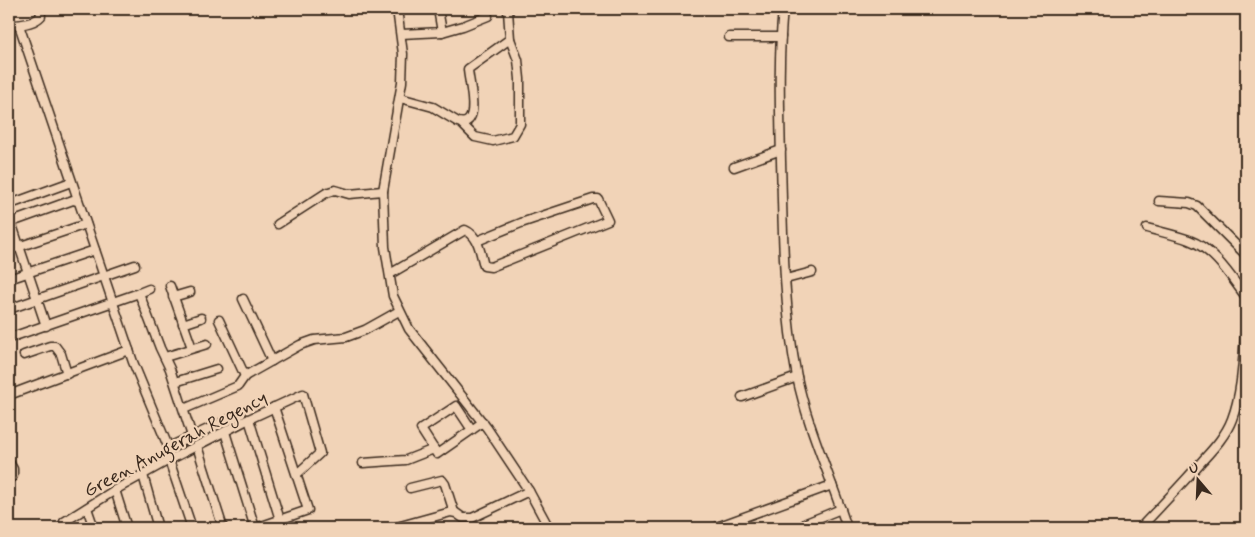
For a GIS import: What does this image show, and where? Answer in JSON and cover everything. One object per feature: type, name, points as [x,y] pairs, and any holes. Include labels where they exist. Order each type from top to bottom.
[{"type":"street","points":[[9,25],[19,25],[38,19],[41,16],[40,9]]},
{"type":"street","points":[[397,9],[403,54],[400,98],[383,191],[385,248],[393,296],[409,329],[483,422],[529,491],[549,528]]},
{"type":"street","points":[[438,9],[442,32]]},
{"type":"street","points":[[783,9],[781,37],[781,150],[786,278],[791,339],[797,377],[805,409],[847,528]]},
{"type":"street","points":[[400,98],[433,107],[461,123],[475,137],[493,141],[513,136],[520,124],[518,60],[510,39],[508,11]]},
{"type":"street","points":[[401,34],[442,32],[488,16]]},
{"type":"street","points":[[19,25],[129,350],[167,444],[171,446],[241,414]]},
{"type":"street","points":[[729,37],[781,37]]},
{"type":"street","points":[[461,123],[468,120],[472,114],[468,69],[510,39]]},
{"type":"street","points":[[734,167],[781,150]]},
{"type":"street","points":[[16,202],[71,182]]},
{"type":"street","points":[[278,224],[326,193],[334,190],[349,194],[383,191]]},
{"type":"street","points":[[390,274],[465,230],[471,233],[477,240],[484,266],[491,267],[608,220],[598,199],[593,199],[477,240]]},
{"type":"street","points":[[46,326],[10,223],[72,200],[78,201]]},
{"type":"street","points":[[1159,201],[1196,206],[1246,255]]},
{"type":"street","points":[[9,250],[86,224]]},
{"type":"street","points":[[1147,228],[1189,240],[1201,246],[1213,256],[1246,297]]},
{"type":"street","points":[[9,279],[95,250]]},
{"type":"street","points":[[9,309],[135,266]]},
{"type":"street","points":[[786,278],[812,272]]},
{"type":"street","points":[[170,286],[192,348]]},
{"type":"street","points":[[9,338],[149,289]]},
{"type":"street","points":[[173,297],[190,292]]},
{"type":"street","points":[[139,293],[175,382],[192,436]]},
{"type":"street","points":[[243,299],[272,361]]},
{"type":"street","points":[[184,409],[238,386],[245,376],[307,343],[334,337],[346,337],[366,330],[399,311]]},
{"type":"street","points":[[183,324],[201,318]]},
{"type":"street","points":[[219,320],[245,376]]},
{"type":"street","points":[[1140,528],[1196,468],[1227,429],[1236,408],[1240,388],[1246,324]]},
{"type":"street","points":[[165,357],[207,344]]},
{"type":"street","points":[[24,355],[55,346],[61,354],[67,374]]},
{"type":"street","points":[[9,395],[129,350]]},
{"type":"street","points":[[175,382],[217,369]]},
{"type":"street","points":[[742,397],[797,377]]},
{"type":"street","name":"Green Anugerah Regency","points":[[65,525],[115,490],[169,460],[303,394],[320,453],[297,474]]},
{"type":"street","points":[[472,430],[456,406],[420,428],[436,454],[472,430],[483,422]]},
{"type":"street","points":[[225,432],[255,528],[308,510],[274,407]]},
{"type":"street","points":[[249,419],[280,520]]},
{"type":"street","points":[[197,446],[223,528]]},
{"type":"street","points":[[363,463],[406,460],[434,449]]},
{"type":"street","points":[[169,460],[192,528]]},
{"type":"street","points":[[9,462],[14,474],[9,479]]},
{"type":"street","points":[[143,475],[158,528]]},
{"type":"street","points":[[410,488],[442,480],[454,512],[463,518],[472,518],[529,491]]},
{"type":"street","points":[[714,528],[734,525],[785,500],[832,485]]},
{"type":"street","points":[[115,490],[127,528]]},
{"type":"street","points":[[87,508],[94,528]]},
{"type":"street","points":[[806,523],[841,509]]},
{"type":"street","points":[[393,528],[454,512]]}]
